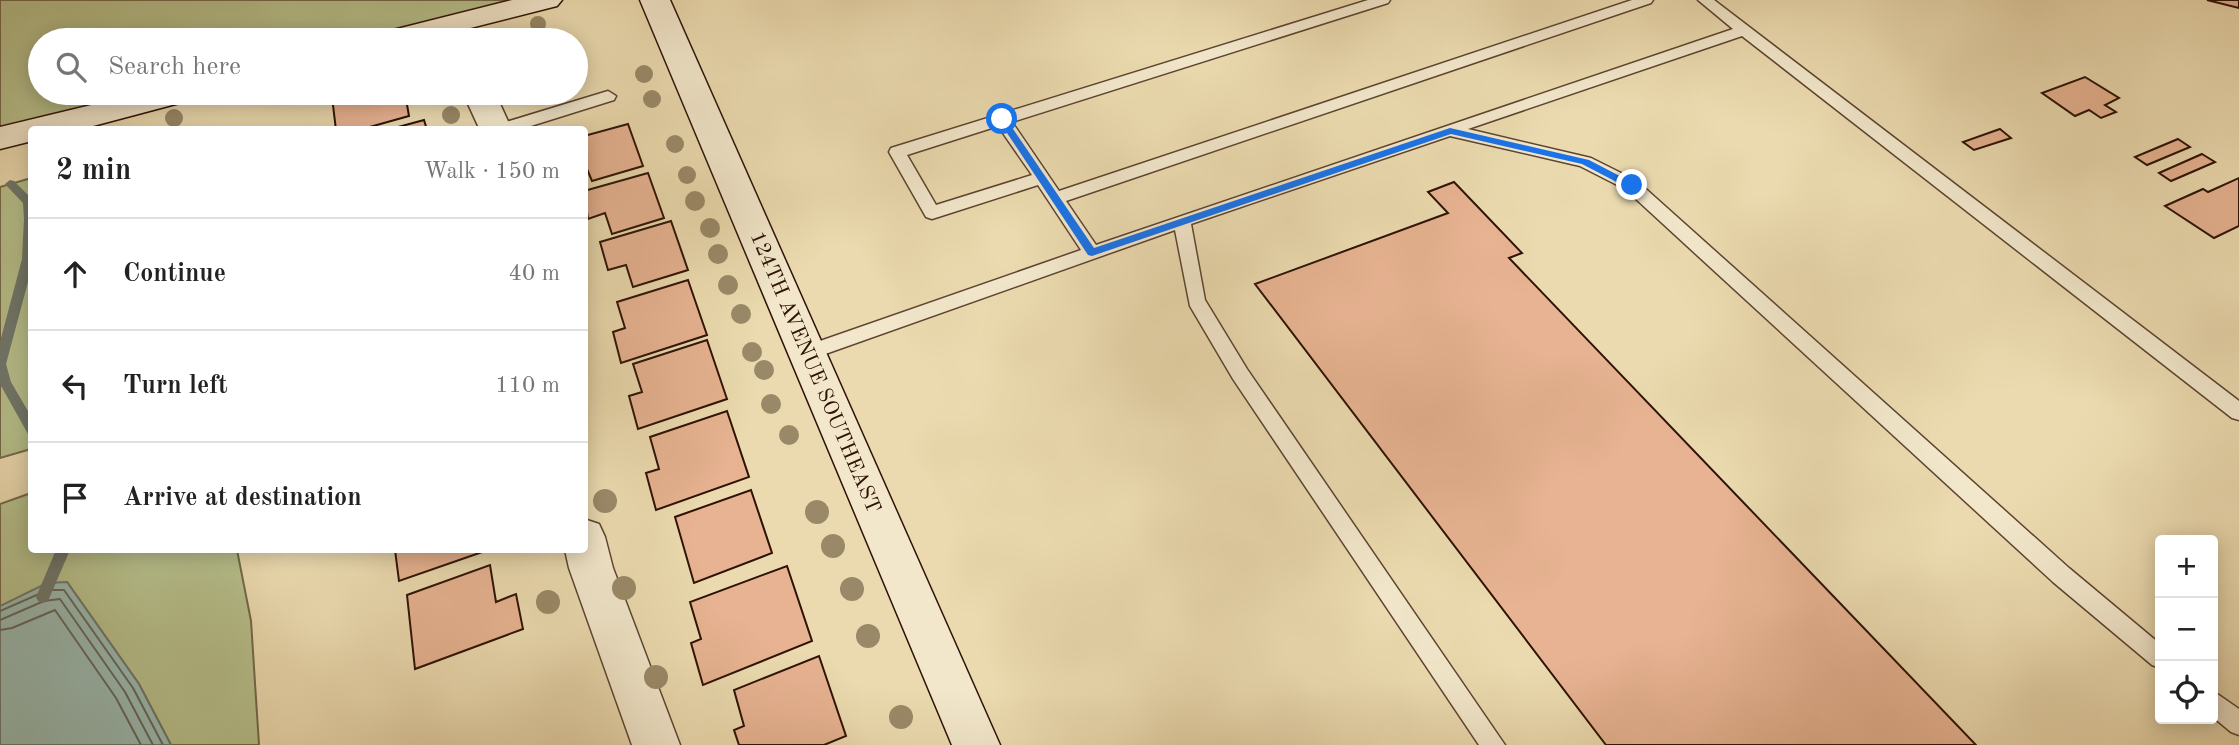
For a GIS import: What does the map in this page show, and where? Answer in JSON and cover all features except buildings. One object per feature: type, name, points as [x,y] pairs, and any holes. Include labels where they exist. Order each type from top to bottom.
[{"type":"street","points":[[436,28],[547,0]]},
{"type":"street","name":"124TH AVENUE SOUTHEAST","points":[[655,0],[976,745]]},
{"type":"street","points":[[49,126],[132,105]]},
{"type":"street","points":[[485,105],[495,126]]},
{"type":"street","points":[[0,138],[28,131]]},
{"type":"street","points":[[587,553],[590,568],[656,745]]},
{"type":"lane","points":[[1042,177],[932,213],[897,152],[1383,0]]},
{"type":"lane","points":[[1056,198],[1646,0]]},
{"type":"lane","points":[[1705,0],[2239,412]]},
{"type":"lane","points":[[807,353],[1092,252],[1744,30]]},
{"type":"lane","points":[[588,102],[608,96]]},
{"type":"lane","points":[[510,126],[579,105]]},
{"type":"lane","points":[[1002,119],[1092,252]]},
{"type":"lane","points":[[1450,131],[1585,162],[1632,185],[2061,575],[2155,654]]},
{"type":"lane","points":[[1182,221],[1196,301],[1240,374],[1493,745]]},
{"type":"lane","points":[[2218,706],[2239,724]]},
{"type":"green space","points":[[0,0],[547,0],[436,28],[28,28],[28,105],[132,105],[48,126],[28,126],[28,131],[0,138]]},
{"type":"green space","points":[[28,179],[28,450],[0,458],[0,187]]},
{"type":"green space","points":[[28,494],[28,553],[238,553],[251,621],[259,745],[171,745],[139,684],[67,582],[0,606],[0,504]]},
{"type":"water","points":[[67,582],[139,684],[171,745],[0,745],[0,606],[47,583]]},
{"type":"waterway","points":[[10,184],[28,202]]},
{"type":"waterway","points":[[28,259],[0,364],[5,382],[28,423]]},
{"type":"waterway","points":[[43,597],[62,553]]},
{"type":"route","points":[[1002,119],[1092,252],[1450,131],[1585,162],[1632,185]]}]
